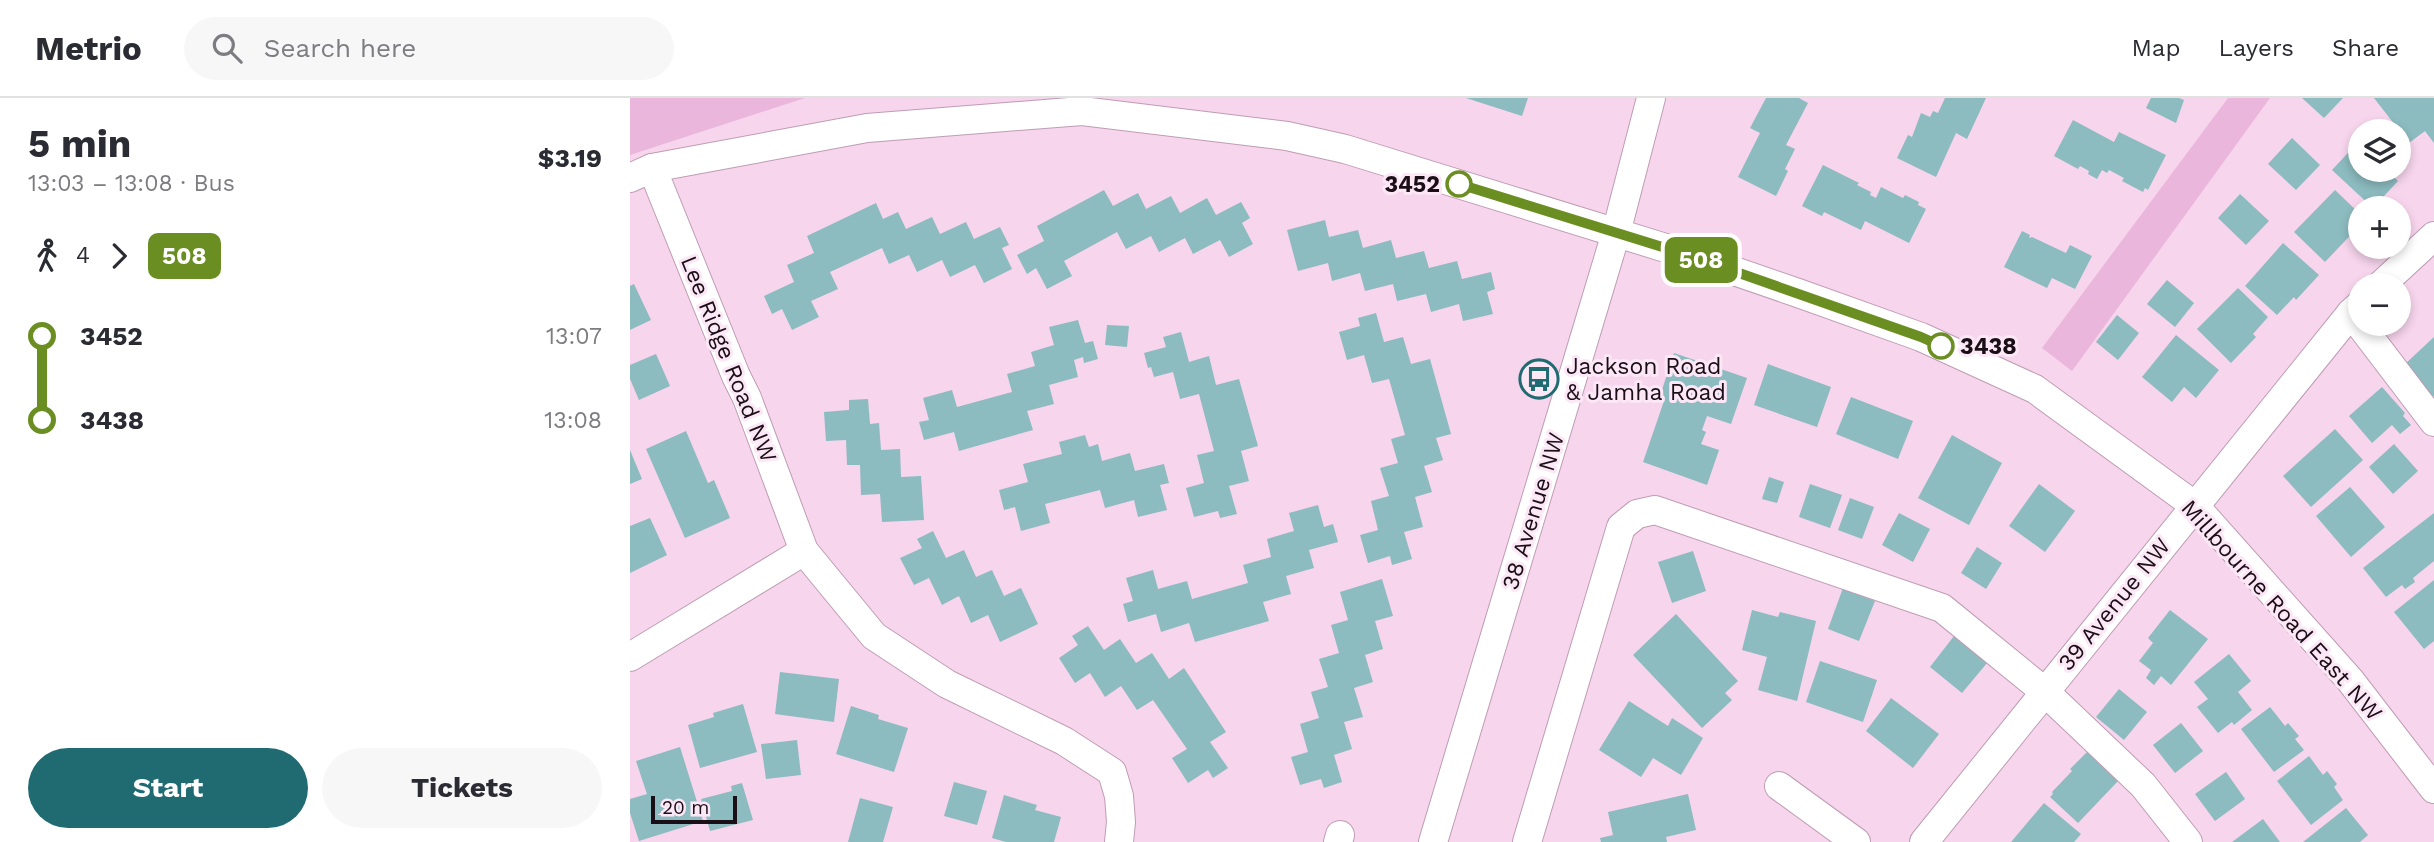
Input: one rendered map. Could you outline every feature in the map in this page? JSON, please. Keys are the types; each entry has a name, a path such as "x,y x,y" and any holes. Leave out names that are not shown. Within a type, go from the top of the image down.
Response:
{"street":[{"name":"38 Avenue NW","path":"1433,842 1616,233 1651,98"},
{"name":"Millbourne Road East NW","path":"641,173 867,128 1082,111 1287,136 1345,149 1685,254 1921,337 2035,389 2194,505 2350,680 2434,789"},
{"name":"Lee Ridge Road NW","path":"641,173 747,398 804,551 874,636 947,684 1064,741 1112,772 1119,796 1119,842"},
{"path":"2394,273 2434,236"},
{"name":"39 Avenue NW","path":"1924,842 2348,318"},
{"path":"2375,336 2434,422"},
{"path":"1527,842 1621,527 1637,514 1655,510 1942,608 2044,691 2143,785 2188,842"},
{"path":"630,657 804,551"},
{"path":"1779,786 1856,842"}],"shaded area":[{"path":"630,98 805,98 630,155"},
{"path":"2228,98 2270,98 2072,371 2042,348"}],"building":[{"path":"1466,98 1528,98 1522,116"},
{"path":"1766,98 1799,98 1808,103 1786,145 1795,149 1776,196 1738,177 1760,133 1750,128"},
{"path":"1945,98 1986,98 1967,139 1956,133 1936,177 1897,158 1908,135 1912,137 1921,113 1930,117 1933,111 1938,113"},
{"path":"2151,98 2184,100 2176,123 2146,108"},
{"path":"2302,98 2343,98 2324,118"},
{"path":"2374,98 2434,98 2434,143 2425,131 2411,142 2411,119 2390,119"},
{"path":"2073,120 2114,142 2119,132 2166,155 2148,190 2145,188 2143,192 2122,181 2124,178 2109,170 2107,173 2102,170 2097,179 2080,166 2078,169 2054,156"},
{"path":"2292,138 2320,165 2296,190 2268,164"},
{"path":"2348,153 2348,182 2397,182 2384,196 2360,196 2332,170"},
{"path":"1823,165 1859,183 1857,185 1871,192 1870,195 1876,198 1881,187 1903,198 1905,195 1919,202 1918,205 1926,209 1909,243 1865,221 1861,230 1824,212 1822,216 1802,206"},
{"path":"1104,190 1113,206 1138,193 1146,209 1171,196 1180,213 1207,198 1216,215 1241,202 1250,218 1242,223 1253,244 1229,257 1220,240 1193,254 1185,238 1159,252 1151,236 1126,249 1117,232 1064,261 1072,276 1047,289 1036,268 1027,274 1017,255 1044,241 1037,226"},
{"path":"2335,190 2348,202 2348,238 2325,262 2294,232"},
{"path":"2240,194 2269,221 2246,245 2218,218"},
{"path":"876,203 883,219 898,212 906,229 932,217 940,234 966,222 974,239 1000,227 1009,245 1002,248 1012,269 984,283 975,265 950,277 942,260 917,272 909,255 889,264 882,248 830,272 838,289 811,301 819,317 792,330 782,309 772,314 764,296 794,282 787,265 814,253 807,236"},
{"path":"1325,220 1329,237 1358,230 1363,248 1391,240 1396,258 1424,251 1429,268 1457,261 1462,279 1491,272 1495,289 1487,292 1493,314 1463,321 1459,304 1431,312 1426,294 1397,301 1393,284 1365,291 1360,273 1332,281 1328,263 1298,271 1287,230"},
{"path":"2022,231 2030,235 2029,238 2066,253 2070,245 2092,256 2075,289 2052,278 2047,288 2004,267"},
{"path":"2283,243 2319,275 2296,300 2294,297 2277,315 2245,286"},
{"path":"2167,280 2194,303 2175,327 2147,304"},
{"path":"634,284 651,320 630,330 630,286"},
{"path":"2238,288 2268,317 2253,334 2256,337 2231,363 2197,329"},
{"path":"1376,313 1384,342 1403,337 1411,364 1430,359 1451,434 1436,438 1443,460 1424,466 1432,492 1415,497 1423,527 1404,532 1412,559 1392,565 1390,556 1368,563 1360,535 1378,530 1371,501 1389,496 1380,468 1398,463 1391,439 1405,435 1389,379 1372,383 1364,355 1347,360 1339,332 1360,326 1358,318"},
{"path":"2117,315 2139,333 2118,360 2096,342"},
{"path":"1078,320 1085,343 1093,341 1098,359 1084,363 1083,357 1074,360 1078,377 1049,385 1054,404 1027,411 1033,430 959,451 954,432 924,440 919,422 929,420 923,398 952,390 957,407 1012,392 1007,374 1035,366 1031,352 1054,345 1049,327"},
{"path":"1107,325 1129,326 1127,347 1105,345"},
{"path":"1181,332 1189,362 1209,356 1216,385 1239,379 1258,446 1241,451 1249,481 1229,486 1237,514 1220,518 1218,511 1194,517 1186,488 1204,483 1197,455 1214,451 1199,394 1180,399 1173,372 1154,377 1151,367 1148,368 1144,353 1166,347 1163,337"},
{"path":"2176,335 2219,370 2196,398 2184,387 2172,402 2142,377"},
{"path":"2434,337 2434,397 2404,365"},
{"path":"1674,353 1747,378 1731,424 1707,416 1702,430 1706,432 1701,444 1719,450 1707,485 1643,462 1664,401 1659,399"},
{"path":"656,354 670,386 639,400 630,379 630,365"},
{"path":"1768,364 1831,387 1817,427 1754,405"},
{"path":"2382,387 2405,413 2403,416 2411,425 2400,434 2392,425 2372,443 2349,416"},
{"path":"1851,397 1913,421 1898,459 1836,434"},
{"path":"868,399 870,424 879,423 881,450 900,449 901,477 921,476 924,520 882,522 880,494 861,495 860,465 847,465 846,440 826,441 824,412 849,410 849,400"},
{"path":"2335,429 2363,460 2311,507 2283,476"},
{"path":"686,431 708,483 714,480 730,518 685,538 646,449"},
{"path":"1085,435 1089,447 1098,444 1102,461 1130,453 1135,471 1164,464 1169,483 1160,485 1167,510 1138,517 1134,500 1105,508 1100,490 1045,504 1050,523 1021,531 1015,507 1004,510 999,490 1028,482 1023,464 1062,454 1059,442"},
{"path":"1952,435 2002,463 1969,525 1918,498"},
{"path":"2394,444 2418,471 2393,494 2369,467"},
{"path":"630,450 642,479 630,484"},
{"path":"1769,477 1784,482 1777,503 1762,499"},
{"path":"1810,484 1842,495 1830,528 1799,517"},
{"path":"2039,484 2075,511 2045,552 2009,526"},
{"path":"2350,487 2385,527 2351,557 2316,516"},
{"path":"1850,498 1874,507 1862,539 1838,530"},
{"path":"1318,505 1324,527 1333,524 1338,542 1309,550 1314,568 1286,576 1291,594 1263,602 1269,621 1195,642 1189,623 1161,632 1156,614 1128,622 1123,604 1133,601 1126,578 1153,570 1158,589 1187,581 1192,599 1248,583 1243,565 1271,557 1267,539 1294,531 1289,513"},
{"path":"1899,513 1930,529 1913,562 1882,545"},
{"path":"2434,513 2434,561 2413,578 2415,582 2405,589 2402,585 2386,597 2363,568"},
{"path":"650,518 667,555 630,573 630,526"},
{"path":"933,531 946,558 964,550 976,577 992,570 1004,596 1021,588 1038,624 1000,642 988,615 971,623 959,596 942,605 929,578 914,585 900,558 922,548 917,539"},
{"path":"1977,547 2002,563 1986,589 1961,573"},
{"path":"1693,551 1706,591 1672,603 1658,562"},
{"path":"1382,579 1393,616 1375,621 1383,649 1365,655 1373,682 1354,688 1363,717 1344,722 1352,749 1334,755 1342,782 1324,788 1321,779 1300,785 1291,757 1308,752 1300,724 1319,718 1311,692 1328,687 1319,659 1339,653 1331,625 1348,620 1340,592"},
{"path":"2434,580 2434,641 2424,649 2394,612"},
{"path":"1843,588 1875,601 1859,641 1828,629"},
{"path":"1752,610 1778,617 1780,612 1816,621 1797,701 1758,690 1767,657 1742,650"},
{"path":"2170,610 2208,639 2171,685 2161,676 2154,685 2146,678 2151,670 2139,661 2153,643 2148,638"},
{"path":"1676,614 1738,681 1725,693 1732,700 1702,728 1633,655"},
{"path":"1088,626 1104,650 1120,639 1136,663 1152,653 1169,679 1184,668 1226,732 1210,742 1228,768 1213,778 1208,770 1188,783 1172,758 1187,749 1153,700 1137,710 1121,686 1105,697 1090,673 1075,683 1059,658 1078,645 1072,636"},
{"path":"1954,636 1987,663 1962,693 1930,667"},
{"path":"2229,654 2251,681 2238,692 2252,710 2234,725 2232,722 2218,733 2197,707 2208,699 2194,682"},
{"path":"1820,661 1877,680 1863,722 1806,702"},
{"path":"780,672 839,679 834,722 775,714"},
{"path":"2119,689 2147,712 2124,740 2096,717"},
{"path":"1891,698 1939,734 1913,768 1866,731"},
{"path":"1629,701 1668,726 1672,718 1703,738 1681,775 1653,758 1641,777 1599,750"},
{"path":"743,704 757,752 700,768 688,725 714,717 713,713"},
{"path":"851,706 879,715 878,719 908,728 894,772 836,754"},
{"path":"2270,707 2285,726 2288,723 2299,736 2295,739 2304,750 2274,772 2241,729"},
{"path":"2181,723 2203,751 2175,773 2153,745"},
{"path":"797,740 801,775 766,779 761,744"},
{"path":"680,747 703,821 639,841 630,813 630,799 647,794 636,761"},
{"path":"2090,749 2120,779 2078,823 2050,797 2072,771 2070,769"},
{"path":"2309,756 2323,775 2327,771 2337,784 2334,787 2343,800 2311,825 2277,781"},
{"path":"2226,772 2245,799 2215,821 2195,794"},
{"path":"954,782 987,791 977,825 944,816"},
{"path":"742,783 753,820 710,831 701,799 732,791 731,786"},
{"path":"1688,794 1696,830 1666,837 1667,842 1601,842 1600,838 1613,835 1608,812"},
{"path":"1004,795 1037,805 1035,810 1061,817 1054,842 1006,842 992,838"},
{"path":"860,798 893,807 883,842 848,842"},
{"path":"2044,803 2081,834 2074,842 2011,842"},
{"path":"2346,808 2368,835 2360,842 2303,842"},
{"path":"2263,819 2280,842 2232,842"}],"bus line":[{"name":"508","path":"1459,184 1685,254 1941,346"}],"place":[{"name":"3452","path":"1459,184"},
{"name":"3438","path":"1941,346"},
{"name":"Jackson Road & Jamha Road","path":"1539,379"}]}
